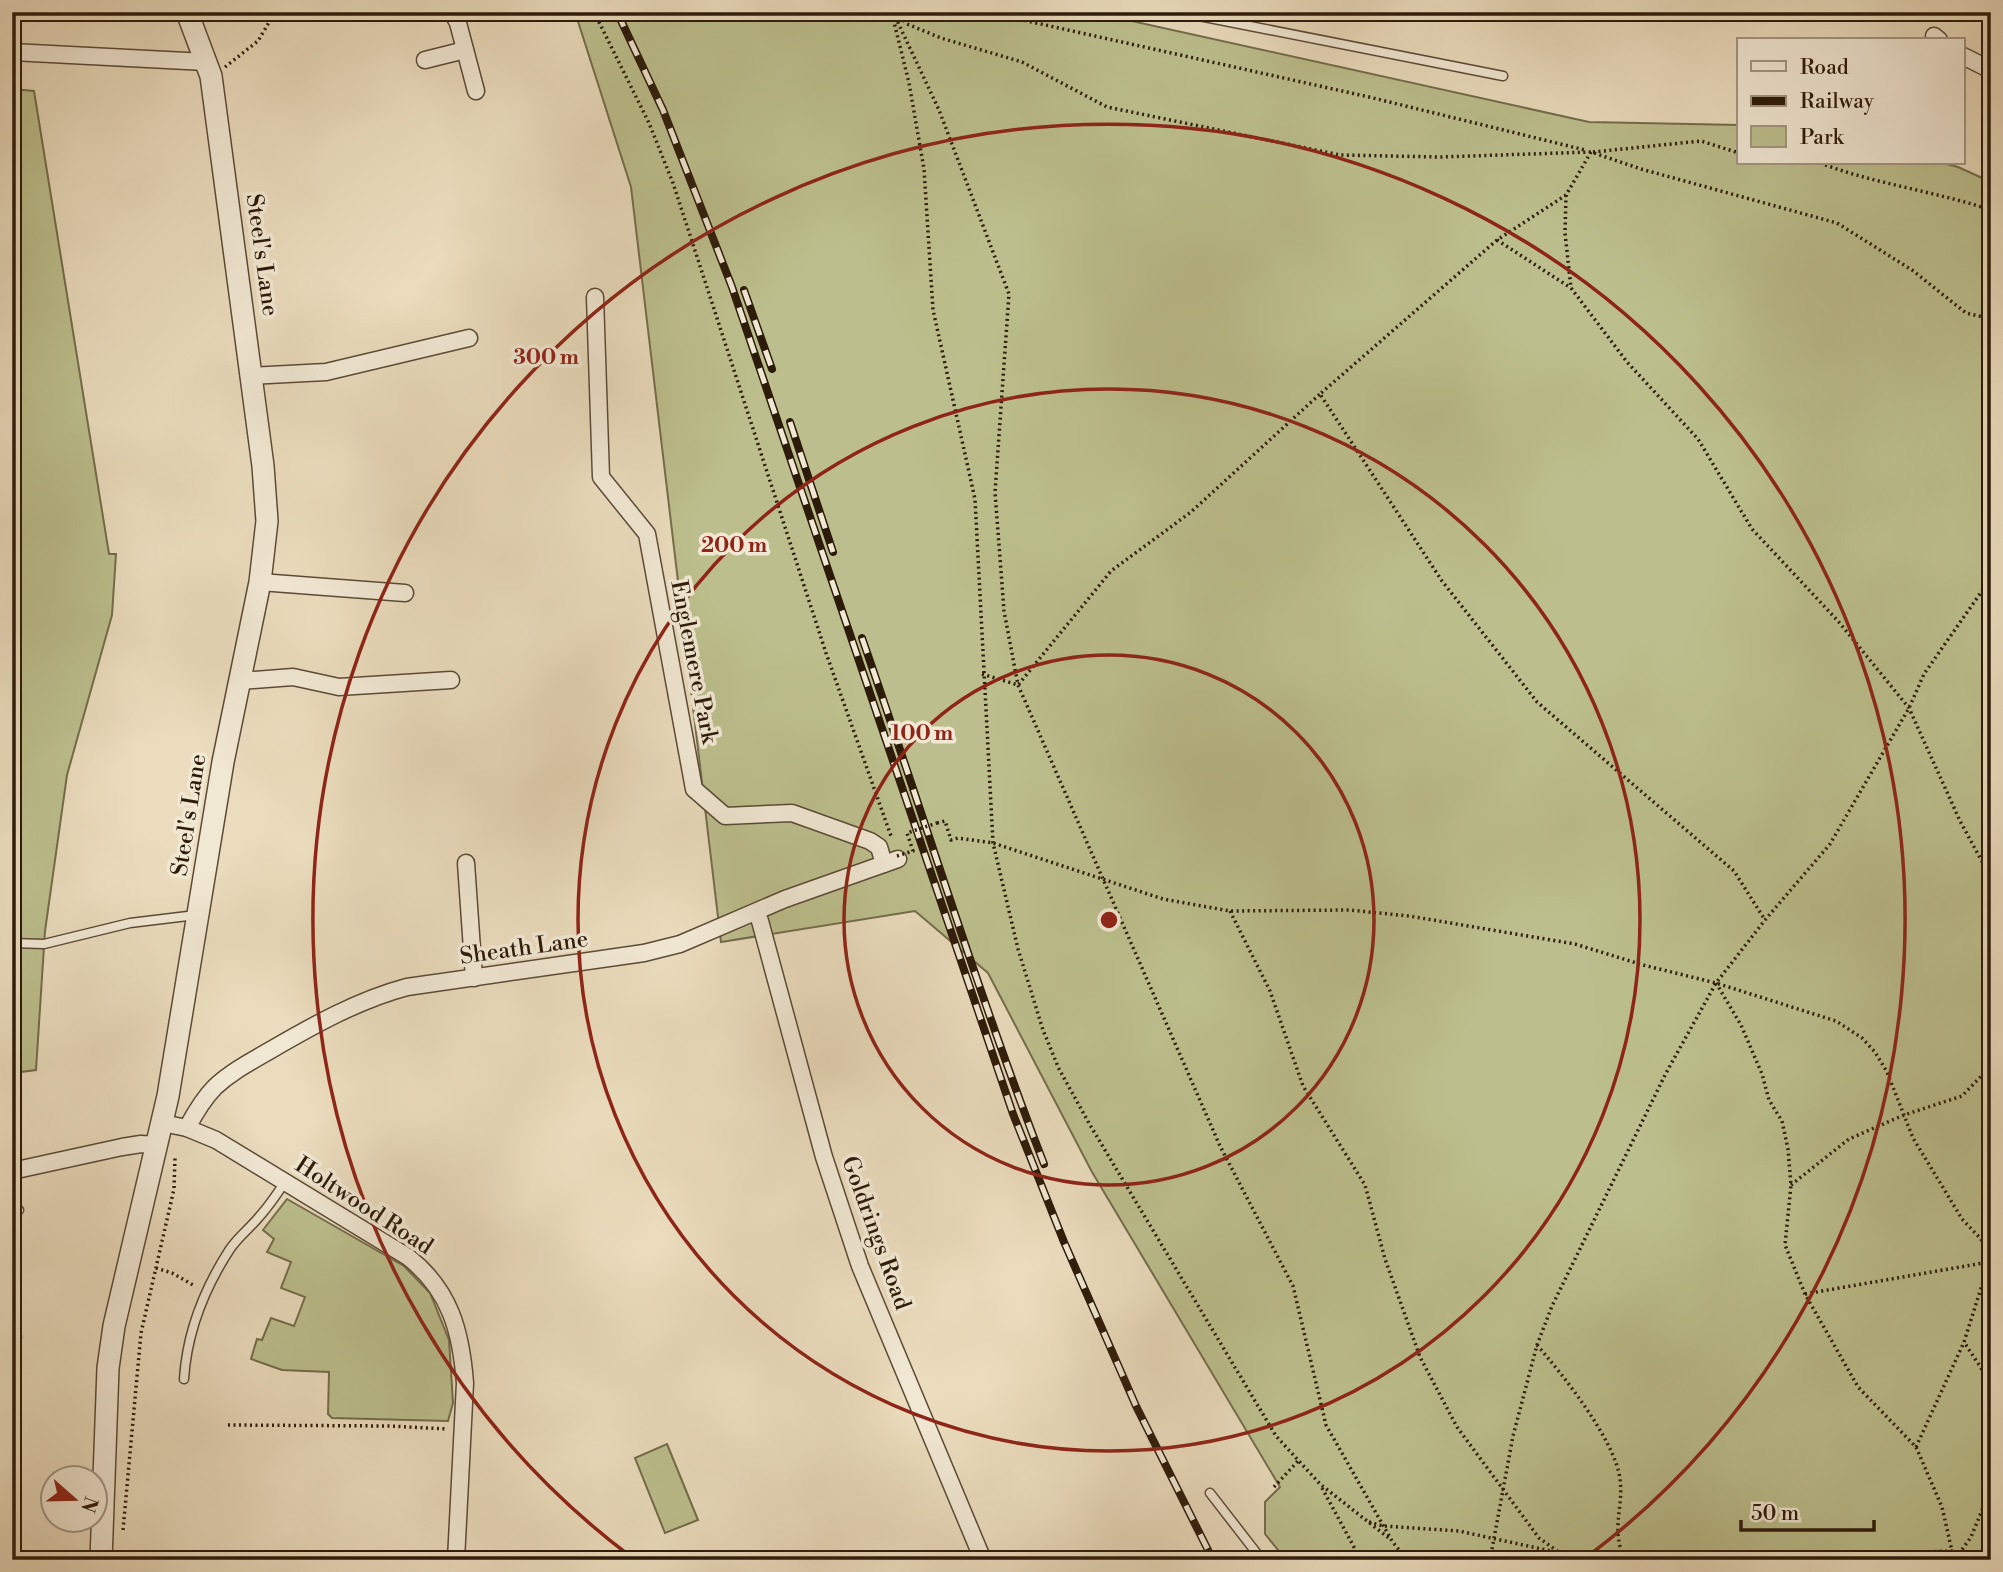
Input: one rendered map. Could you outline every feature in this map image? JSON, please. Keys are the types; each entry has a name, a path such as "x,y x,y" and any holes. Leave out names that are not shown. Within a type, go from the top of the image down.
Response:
{"street":[{"name":"Steel's Lane","path":"101,1560 108,1368 114,1326 158,1145 175,1126 200,915 223,762 241,681 265,544 267,501 209,69 187,12"},
{"path":"452,12 458,23 476,91"},
{"path":"425,60 465,50"},
{"path":"12,52 209,69"},
{"path":"1965,57 1991,70"},
{"name":"Englemere Park","path":"595,297 601,477 647,534 694,789 725,816 792,813 870,841 894,857"},
{"path":"251,376 326,372 468,338"},
{"path":"260,582 405,593"},
{"path":"241,681 293,677 339,687 452,680"},
{"name":"Sheath Lane","path":"175,1126 238,1069 292,1037 384,993 407,987 644,953 680,944 785,899 894,857"},
{"path":"466,863 474,978"},
{"name":"Goldrings Road","path":"756,912 824,1157 860,1266 983,1560"},
{"name":"Holtwood Road","path":"175,1126 216,1140 408,1257 427,1272 444,1296 455,1322 463,1355 465,1383 456,1560"},
{"path":"12,1171 122,1147 158,1145"}],"lane":[{"path":"1179,12 1503,76"},
{"path":"12,943 44,944 130,923 200,915"},
{"path":"184,1379 186,1350 192,1326 211,1283 231,1247 260,1216 285,1182"},
{"path":"1210,1493 1262,1560"}],"path":[{"path":"209,69 258,41 275,12"},
{"path":"594,12 649,123 673,183 822,641 891,838"},
{"path":"893,12 907,24 1022,62 1107,107 1340,155 1440,157 1591,152 1702,141 1737,152"},
{"path":"893,12 924,170 933,310 975,499 982,674 993,843 1018,949 1043,1030 1059,1069 1276,1436 1320,1484 1392,1541"},
{"path":"893,12 939,110 1009,294 995,492 1004,611 1018,684 1220,1146 1293,1286 1326,1425 1383,1526 1407,1560"},
{"path":"987,12 1369,97 1591,152 1641,169 1837,223 1912,270 1966,313 1991,319"},
{"path":"1018,684 1111,571 1191,512 1497,240 1566,195 1591,152"},
{"path":"1823,164 1872,180 1952,197 1991,210"},
{"path":"1566,195 1565,233 1571,288"},
{"path":"1497,240 1571,288 1627,362 1698,439 1752,529 1838,621 1909,708 1960,821 1991,878"},
{"path":"1321,394 1442,581 1537,702 1734,872 1765,920"},
{"path":"1490,1560 1513,1436 1537,1345 1552,1306 1666,1073 1716,983 1830,844 1909,708 1924,674 1991,578"},
{"path":"982,674 1018,684"},
{"path":"894,857 913,851 907,833 945,821 951,840 958,838 993,843 1163,900 1230,911 1349,911 1409,916 1575,944 1643,965 1716,983 1836,1021 1862,1038 1875,1052 1887,1072 1913,1138 1962,1219 1981,1239 1991,1262 1964,1342 1916,1447"},
{"path":"1230,911 1270,990 1303,1086 1365,1185 1385,1259 1420,1357 1457,1427 1539,1538 1568,1560"},
{"path":"1716,983 1741,1025 1762,1074 1769,1100 1782,1121 1791,1185 1785,1245 1805,1294 1858,1387 1916,1447 1942,1507 1954,1560"},
{"path":"1791,1185 1849,1139 1904,1115 1962,1096 1991,1066"},
{"path":"123,1531 141,1332 174,1189 175,1126"},
{"path":"1805,1294 1991,1262"},
{"path":"156,1268 172,1273 199,1288 211,1283"},
{"path":"12,1335 23,1337"},
{"path":"1959,1554 1971,1537 1985,1503 1990,1461 1985,1374 1964,1342"},
{"path":"1537,1345 1589,1412 1614,1459 1620,1480 1617,1531 1624,1558"},
{"path":"228,1425 389,1426 463,1430"},
{"path":"1274,1487 1298,1461"},
{"path":"1320,1484 1361,1560"},
{"path":"1367,1521 1383,1526 1459,1531 1596,1559 1953,1551 1972,1560"}],"green space":[{"path":"575,12 1091,12 1589,122 1737,125 1737,164 1947,164 1991,182 1991,1560 1286,1560 1265,1534 1265,1502 1280,1487 1092,1172 988,973 915,911 721,942 631,187"},
{"path":"12,89 34,91 109,554 116,554 112,615 67,775 45,931 36,1070 12,1073"},
{"path":"287,1199 404,1266 430,1293 449,1340 453,1403 448,1421 332,1418 328,1414 329,1372 282,1370 251,1359 257,1339 262,1340 271,1318 294,1326 305,1297 281,1288 291,1262 267,1252 274,1239 263,1230"},
{"path":"667,1444 698,1520 665,1533 635,1458"}],"railway":[{"path":"617,12 663,110 732,287 1013,1114 1064,1242 1136,1406 1213,1560"},
{"path":"744,290 772,369"},
{"path":"790,422 833,552"},
{"path":"862,638 973,968 1044,1164"}]}
